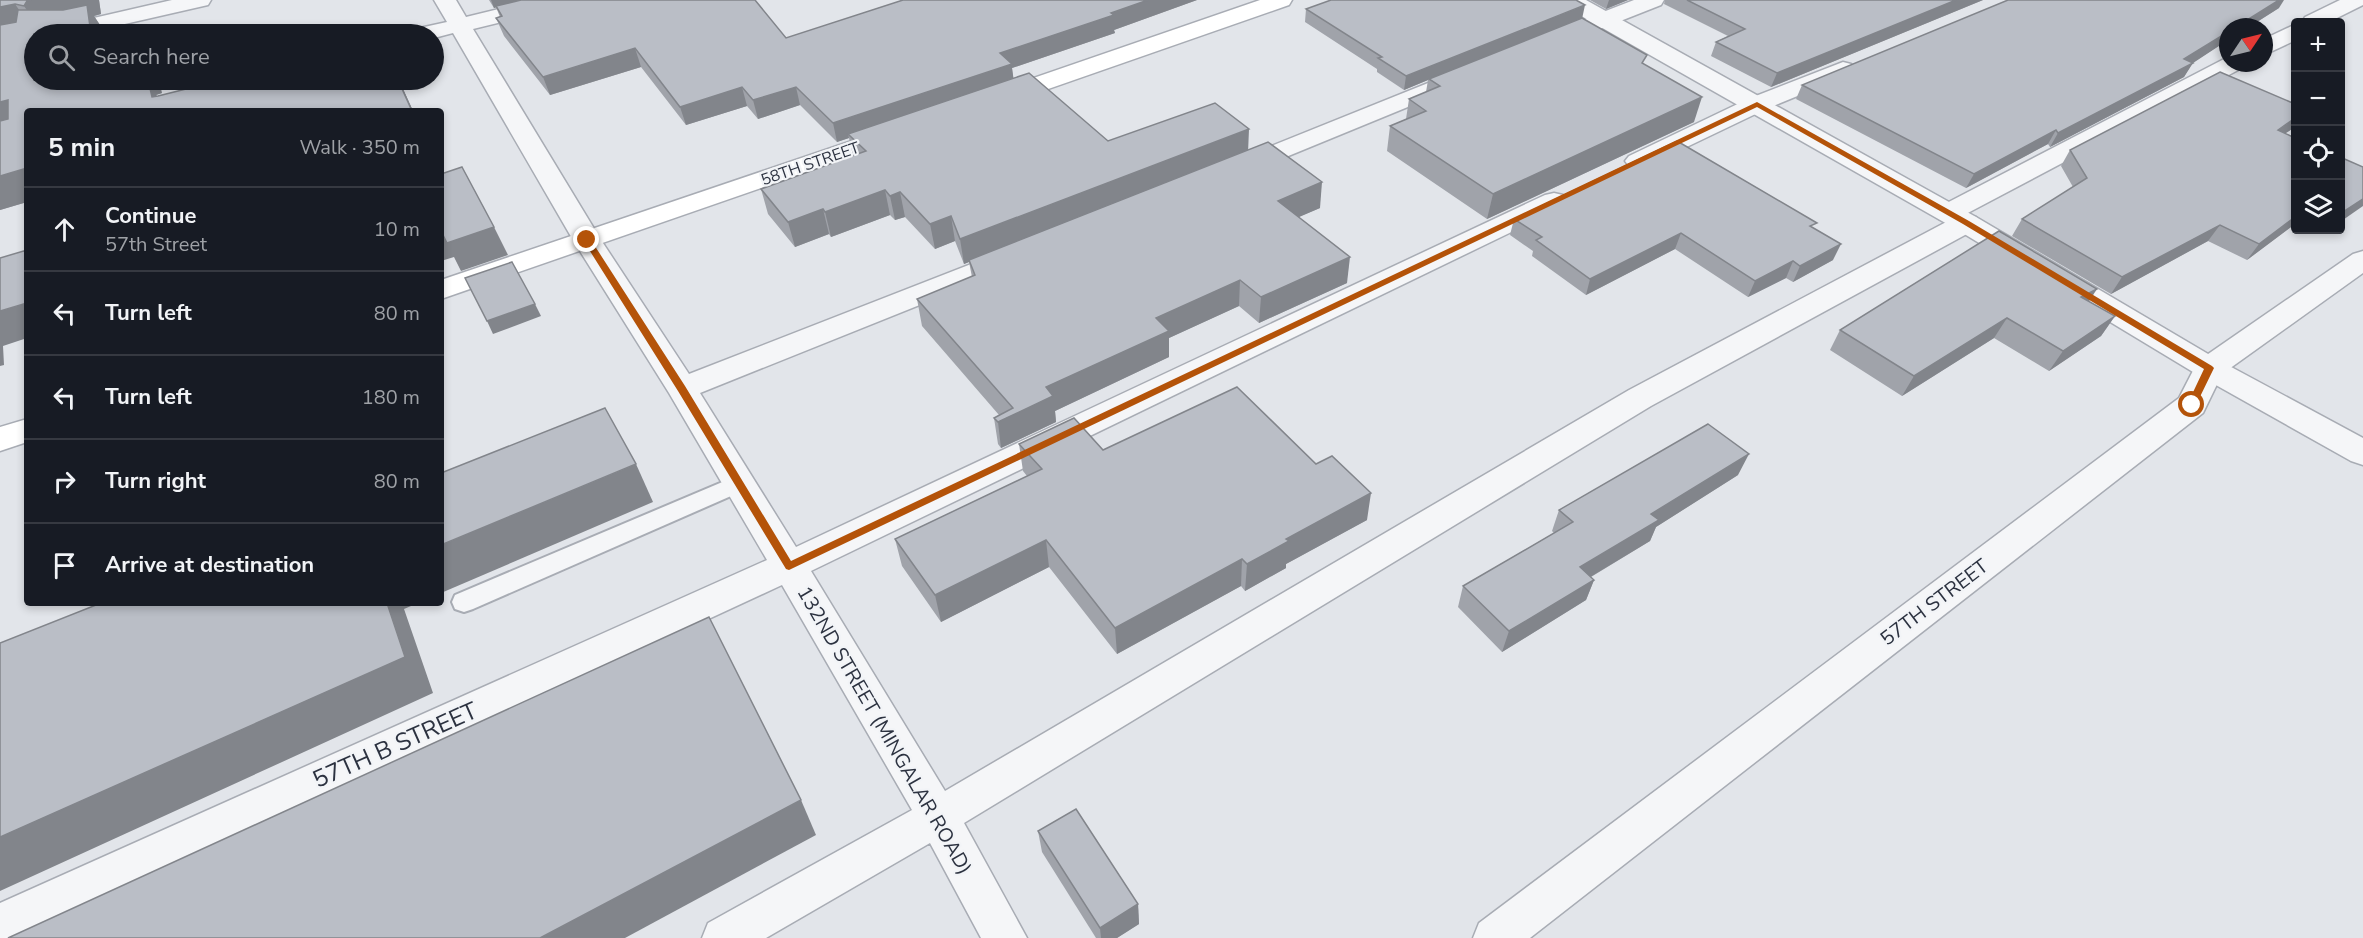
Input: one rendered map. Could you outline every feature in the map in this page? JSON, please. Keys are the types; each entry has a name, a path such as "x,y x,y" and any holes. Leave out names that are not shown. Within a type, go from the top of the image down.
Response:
{"main road":[{"path":"979,105 1281,0"},
{"name":"58TH STREET","path":"444,289 911,128"},
{"path":"0,439 24,431"}],"street":[{"path":"97,24 200,0"},
{"name":"132ND STREET (MINGALAR ROAD)","path":"445,0 587,240 681,388 789,566 938,817 1005,938"},
{"path":"444,29 562,0"},
{"path":"1570,0 1957,218 2209,368 2363,453"},
{"path":"1529,49 1653,0"},
{"path":"2321,18 2357,0"},
{"path":"2273,43 2291,34"},
{"path":"1617,171 1757,104 1866,59"},
{"path":"1215,177 1486,67"},
{"path":"724,938 938,817 1640,398 2219,71"},
{"name":"57TH B STREET","path":"0,925 789,566 1574,191"},
{"path":"681,388 1037,248"},
{"path":"2209,368 2363,260"},
{"name":"57TH STREET","path":"1495,938 2192,405 2209,368"}],"lane":[{"path":"464,602 739,483"}],"building":[{"path":"0,0 31,0 27,1 24,6 15,4 0,7"},
{"path":"521,0 755,0 786,38 903,0 1148,0 1111,13 1114,15 1000,53 1012,64 833,123 796,87 753,100 742,87 680,107 635,48 543,77 496,18 502,16 496,6"},
{"path":"1331,0 1576,0 1585,5 1406,76 1378,58 1382,57 1306,9"},
{"path":"1687,0 1956,0 1777,73 1716,42 1745,29"},
{"path":"2008,0 2279,0 2250,18 2219,18 2219,38 2184,59 2193,63 2058,133 2056,130 1974,174 1802,85"},
{"path":"87,5 90,24 24,24 24,90 150,90 152,97 181,90 403,90 411,108 24,108 24,169 0,176 0,121 8,119 8,100 0,102 0,25 16,22 18,10 63,10"},
{"path":"1582,18 1647,55 1642,63 1702,97 1493,194 1390,126 1426,111 1409,99 1440,86 1429,79"},
{"path":"2220,72 2291,102 2291,121 2278,130 2291,136 2291,220 2259,244 2220,225 2122,277 2022,219 2087,178 2070,150"},
{"path":"1029,73 1108,141 1215,103 1249,129 960,239 951,216 930,224 900,192 890,196 885,190 825,212 823,209 788,222 761,189 866,151 848,134"},
{"path":"1677,141 1817,223 1810,226 1841,244 1800,266 1793,261 1755,281 1681,233 1590,279 1536,240 1542,237 1514,219"},
{"path":"1268,142 1322,182 1278,201 1350,257 1261,297 1240,280 1156,318 1169,331 1046,387 1053,396 998,422 994,418 1013,408 917,299 975,275 969,260"},
{"path":"2345,159 2363,167 2363,199 2345,211"},
{"path":"462,167 494,227 447,243 444,237 444,173"},
{"path":"1999,231 2097,289 2081,297 2115,316 2063,351 2007,318 1914,376 1840,330"},
{"path":"24,251 24,304 0,311 0,258"},
{"path":"512,262 535,304 487,321 465,278"},
{"path":"1237,387 1316,464 1332,456 1371,493 1286,539 1289,541 1247,564 1242,559 1115,628 1046,540 935,595 895,539 1042,469 1019,444 1074,418 1103,450"},
{"path":"605,408 636,464 444,544 444,472"},
{"path":"1708,424 1749,454 1651,514 1659,520 1580,567 1594,580 1509,631 1463,586 1573,522 1559,510"},
{"path":"93,606 388,606 405,657 0,837 0,643"},
{"path":"709,617 801,800 540,938 8,938"},
{"path":"1076,809 1138,904 1100,928 1038,831"}],"route":[{"path":"587,240 681,388 789,566 1757,104 1966,222 2209,368 2192,405"}]}
